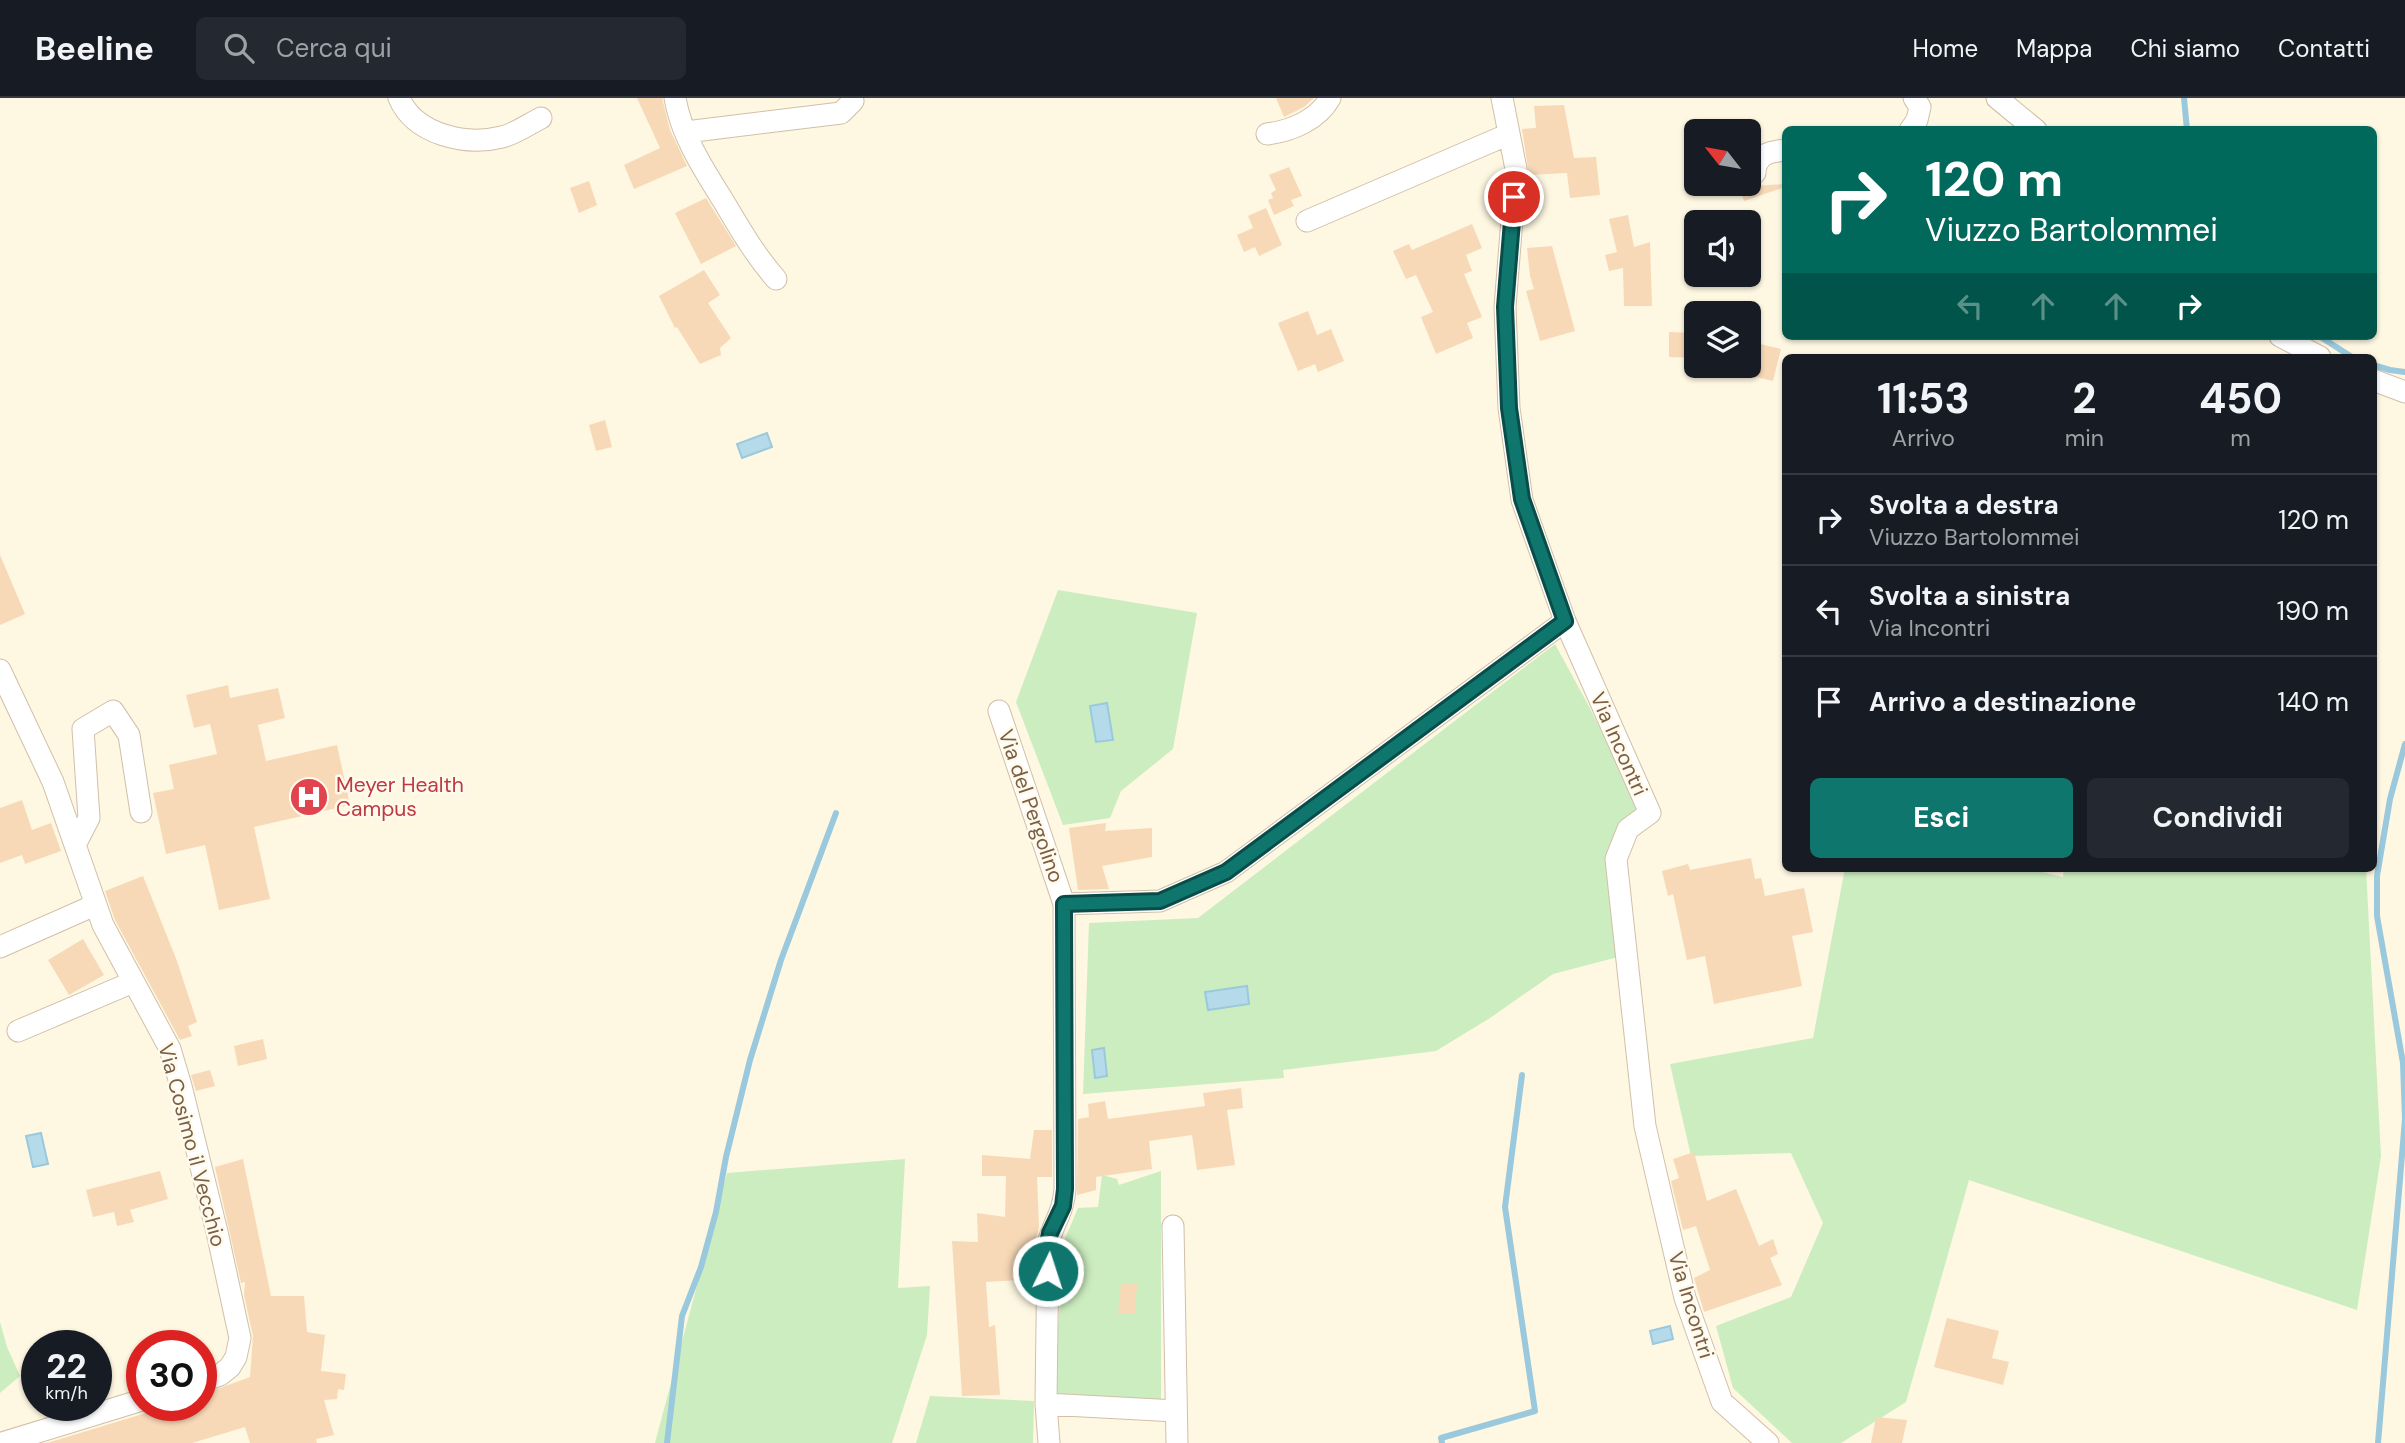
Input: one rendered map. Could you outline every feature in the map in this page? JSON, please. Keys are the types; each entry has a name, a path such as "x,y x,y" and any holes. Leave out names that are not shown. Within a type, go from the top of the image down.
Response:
{"street":[{"path":"399,98 403,108 423,126 474,142 505,137 541,118"},
{"path":"674,98 699,161 758,259 776,279"},
{"path":"686,132 841,113 853,101 852,98"},
{"path":"1267,134 1286,132 1323,111 1330,98"},
{"name":"Via Incontri","path":"1502,98 1516,169 1505,307 1509,408 1522,499 1565,621 1650,813 1628,829 1616,859 1645,1126 1685,1298 1722,1402 1768,1443"},
{"path":"1913,126 1920,107 1914,98"},
{"path":"1997,98 2031,126"},
{"path":"1307,221 1509,134"},
{"path":"1761,156 1782,150"},
{"path":"2288,340 2314,354"},
{"path":"2377,382 2405,392"},
{"path":"1064,904 1160,901 1226,872 1565,621"},
{"name":"Via Cosimo il Vecchio","path":"0,670 53,782 95,905 109,937 170,1049 240,1333 236,1357 229,1367 217,1376"},
{"path":"75,845 89,818 82,729 113,711 129,735 141,812"},
{"name":"Via del Pergolino","path":"999,711 1064,904 1065,1189 1063,1206 1050,1233 1048,1244 1046,1404 1049,1443"},
{"path":"0,947 95,905"},
{"path":"18,1031 133,982"},
{"path":"1173,1226 1177,1443"},
{"path":"1046,1404 1176,1411"},
{"path":"2,1443 126,1405"}],"green space":[{"path":"1058,590 1197,613 1173,749 1121,791 1110,818 1063,825 1016,702"},
{"path":"1555,644 1592,712 1639,810 1619,830 1618,957 1553,974 1490,1018 1436,1051 1283,1070 1284,1078 1083,1094 1089,923 1198,918"},
{"path":"1844,872 2042,872 2063,877 2064,872 2366,872 2381,1156 2357,1310 1969,1180 1906,1402 1841,1443 1792,1443 1733,1388 1716,1326 1791,1297 1823,1223 1791,1153 1691,1156 1670,1064 1813,1038"},
{"path":"905,1159 898,1288 930,1286 927,1335 892,1443 655,1443 727,1173"},
{"path":"1161,1171 1161,1403 1053,1398 1064,1241 1078,1208 1098,1207 1102,1175 1117,1179 1119,1185"},
{"path":"0,1322 7,1347 20,1376 0,1393"},
{"path":"930,1396 1034,1401 1033,1443 916,1443"}],"water":[{"path":"767,433 772,447 742,458 737,444"},
{"path":"1107,703 1113,740 1096,742 1090,706"},
{"path":"1247,986 1249,1004 1208,1010 1205,992"},
{"path":"1104,1048 1107,1076 1095,1078 1092,1050"},
{"path":"41,1133 48,1164 33,1167 26,1136"},
{"path":"1670,1326 1673,1339 1653,1344 1650,1331"}],"building":[{"path":"637,98 662,98 670,130 687,166 634,189 624,165 660,148"},
{"path":"1276,98 1314,98 1304,107 1284,117"},
{"path":"1564,105 1574,158 1596,157 1600,195 1570,198 1567,173 1529,175 1522,129 1536,128 1534,106"},
{"path":"1289,167 1302,196 1291,200 1294,206 1274,215 1268,200 1273,198 1271,193 1276,190 1269,175"},
{"path":"589,181 597,205 579,213 570,188"},
{"path":"1782,184 1782,188 1761,195 1761,186"},
{"path":"1742,196 1759,196 1744,201"},
{"path":"706,198 736,246 701,264 675,213"},
{"path":"1266,208 1282,245 1259,256 1255,247 1244,252 1237,235 1253,228 1248,216"},
{"path":"1628,215 1634,247 1650,242 1652,306 1624,306 1623,268 1609,271 1605,255 1617,252 1609,219"},
{"path":"1472,224 1482,248 1466,255 1472,271 1464,274 1482,317 1467,323 1473,338 1436,354 1421,317 1433,312 1416,275 1406,279 1393,251 1409,244 1412,250"},
{"path":"1552,246 1575,331 1540,341 1526,291 1534,289 1527,248"},
{"path":"704,270 720,295 708,303 731,338 720,348 721,355 700,364 677,327 675,328 659,296"},
{"path":"1308,311 1317,335 1331,329 1344,361 1318,372 1315,364 1298,371 1278,323"},
{"path":"1669,332 1684,333 1684,358 1669,357"},
{"path":"1761,344 1781,349 1773,381 1760,378"},
{"path":"605,420 612,447 596,451 589,425"},
{"path":"0,555 25,614 0,625"},
{"path":"228,685 230,698 278,688 285,718 258,725 266,761 337,745 350,805 254,827 270,899 219,910 205,845 166,854 153,793 174,789 169,765 217,754 210,724 194,728 186,695"},
{"path":"22,800 32,830 51,823 61,851 25,864 22,855 0,863 0,808"},
{"path":"1106,823 1105,831 1152,828 1152,857 1102,866 1109,889 1078,890 1069,828"},
{"path":"1751,858 1755,879 1761,878 1765,896 1804,888 1813,932 1792,936 1802,986 1714,1004 1705,956 1687,960 1673,894 1668,896 1662,871 1688,864 1690,870"},
{"path":"143,876 177,961 197,1022 188,1026 192,1036 180,1040 115,920 105,891"},
{"path":"83,939 104,975 69,995 48,960"},
{"path":"263,1039 267,1059 238,1066 234,1046"},
{"path":"210,1070 215,1086 196,1091 191,1075"},
{"path":"1241,1088 1243,1108 1227,1110 1235,1165 1197,1170 1192,1135 1149,1141 1152,1169 1096,1177 1096,1190 1077,1195 1078,1119 1089,1117 1088,1104 1105,1101 1108,1119 1205,1106 1203,1093"},
{"path":"1034,1130 1052,1130 1052,1177 1037,1177 1039,1227 1035,1243 1034,1279 986,1282 989,1327 995,1325 1000,1395 962,1396 952,1241 978,1242 977,1213 1005,1217 1006,1176 982,1176 982,1155 1030,1159"},
{"path":"1694,1152 1707,1201 1736,1189 1759,1246 1773,1239 1778,1254 1770,1258 1782,1285 1704,1312 1694,1278 1710,1270 1696,1226 1683,1230 1671,1181 1679,1178 1673,1159"},
{"path":"243,1159 271,1296 304,1296 307,1332 325,1335 321,1371 346,1374 344,1390 338,1389 337,1399 324,1400 334,1435 316,1439 317,1443 250,1443 245,1427 192,1443 47,1443 126,1419 217,1421 217,1389 250,1377 253,1336 244,1295 245,1282 241,1283 215,1167"},
{"path":"160,1171 168,1199 130,1210 134,1222 117,1226 114,1212 93,1217 86,1190"},
{"path":"1121,1283 1137,1284 1135,1314 1118,1313"},
{"path":"1947,1318 1999,1331 1992,1358 2009,1362 2003,1385 1934,1367"},
{"path":"1876,1417 1907,1420 1902,1443 1871,1443"}],"waterway":[{"path":"2184,98 2187,126"},
{"path":"2325,340 2347,354"},
{"path":"2377,366 2405,372"},
{"path":"2378,1443 2405,1119 2403,1063 2377,916 2377,876 2390,799 2405,744"},
{"path":"667,1443 682,1316 701,1267 716,1212 726,1157 750,1060 781,960 836,813"},
{"path":"1442,1443 1441,1438 1535,1411 1505,1207 1522,1075"}],"place":[{"name":"Meyer Health Campus","path":"309,797"}],"route":[{"path":"1048,1271 1050,1233 1058,1221 1065,1189 1064,904 1160,901 1226,872 1565,621 1522,499 1509,408 1505,307 1514,197"}]}
